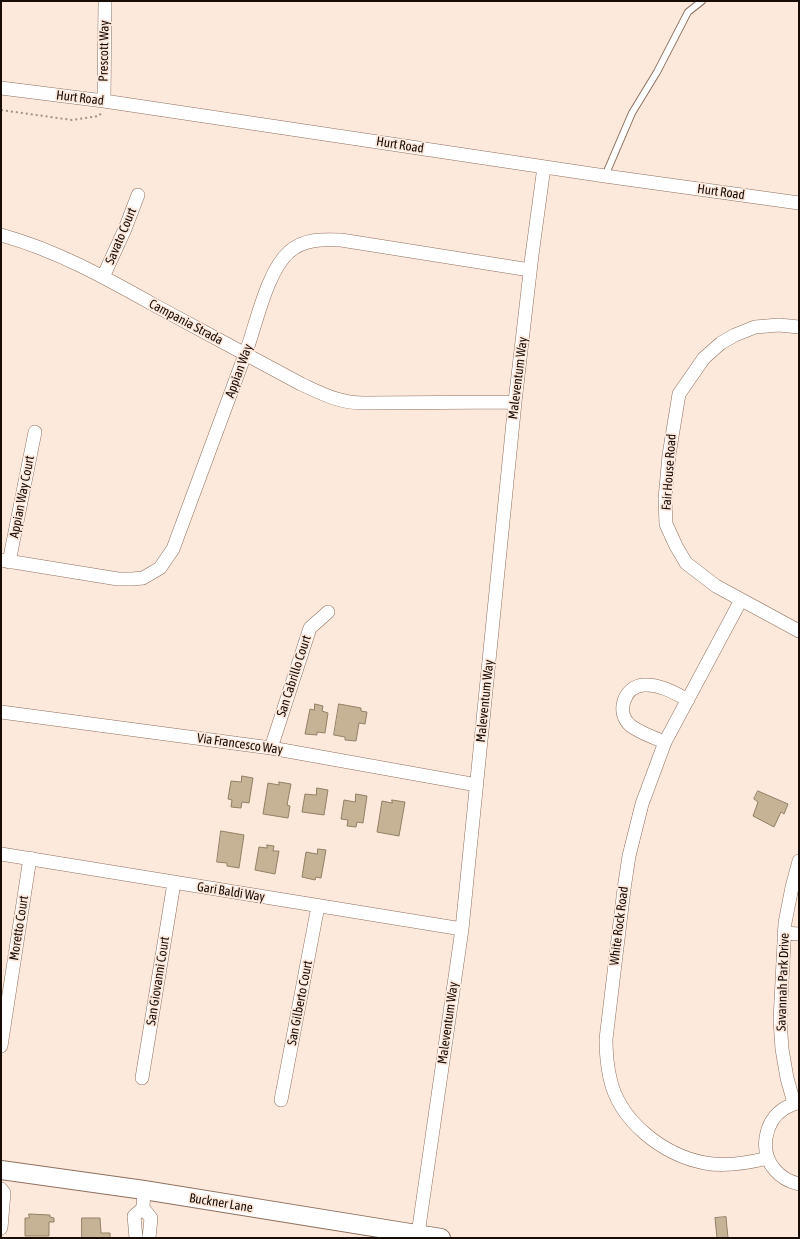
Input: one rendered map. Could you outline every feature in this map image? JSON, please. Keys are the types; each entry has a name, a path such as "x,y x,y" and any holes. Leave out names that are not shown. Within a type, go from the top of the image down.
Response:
{"main road":[{"name":"Buckner Lane","path":"1,1170 144,1190 441,1238"}],"street":[{"name":"Prescott Way","path":"105,1 109,102"},
{"name":"Hurt Road","path":"1,88 109,102 605,176 799,203"},
{"name":"Maleventum Way","path":"418,1234 462,929 515,402 530,270 544,167"},
{"name":"Savato Court","path":"103,277 125,229 138,195"},
{"name":"Campania Strada","path":"1,235 32,245 64,258 103,277 326,396 344,402 515,402"},
{"name":"Appian Way","path":"5,561 118,579 143,578 160,568 173,549 245,354 266,289 275,272 289,252 308,242 327,239 530,270"},
{"name":"Fair House Road","path":"799,328 779,325 756,327 735,335 721,343 704,358 679,394 669,455 665,499 666,524 686,563 716,586 799,631"},
{"name":"Appian Way Court","path":"5,561 35,432"},
{"name":"White Rock Road","path":"741,600 665,742 642,804 629,856 606,1039 610,1079 618,1100 631,1119 658,1143 674,1152 705,1163 728,1164 752,1162 768,1158"},
{"name":"San Cabrillo Court","path":"271,748 310,628 328,612"},
{"path":"665,742 631,726 624,717 622,709 624,700 632,689 644,685 656,686 688,700"},
{"name":"Via Francesco Way","path":"1,712 271,748 477,785"},
{"name":"Gari Baldi Way","path":"1,854 462,929"},
{"name":"Moretto Court","path":"1,1046 30,858"},
{"name":"Savannah Park Drive","path":"795,1103 787,1078 782,1049 780,1020 784,933 792,886 799,861"},
{"name":"San Giovanni Court","path":"142,1078 174,883"},
{"name":"San Gilberto Court","path":"281,1100 318,906"},
{"path":"784,933 799,934"},
{"path":"795,1103 779,1112 772,1120 766,1133 765,1145 768,1158 775,1171 789,1181 799,1184"},
{"path":"1,1190 4,1194 1,1228"},
{"path":"144,1190 143,1208 151,1218 149,1238"},
{"path":"136,1238 134,1216 143,1208"}],"lane":[{"path":"605,176 632,113 658,72 688,12 702,1"}],"path":[{"path":"1,110 72,120 99,116 102,112 113,114 109,102"}],"building":[{"path":"315,704 323,706 322,711 328,713 325,733 317,732 317,735 305,734 310,709 314,710"},
{"path":"339,704 361,708 361,711 367,712 365,724 359,723 356,741 345,740 345,737 334,735"},
{"path":"242,776 253,778 249,803 242,802 241,808 231,807 232,800 228,799 231,781 241,782"},
{"path":"279,782 291,784 287,805 290,806 288,818 263,814 268,783 279,785"},
{"path":"317,788 328,790 324,815 302,812 305,794 316,795"},
{"path":"758,791 788,804 784,814 781,812 774,827 753,816 758,802 754,799"},
{"path":"356,794 367,796 363,823 357,822 356,827 347,826 348,820 341,819 344,800 355,802"},
{"path":"392,800 405,802 399,836 377,832 382,801 392,803"},
{"path":"221,831 244,835 239,868 227,866 227,863 217,862"},
{"path":"267,845 274,846 273,851 279,851 275,874 255,870 259,847 267,848"},
{"path":"318,849 326,850 321,878 316,877 315,880 302,877 306,852 317,854"},
{"path":"29,1214 50,1215 50,1217 54,1218 54,1222 49,1222 49,1236 25,1236 25,1218 29,1218"},
{"path":"726,1217 728,1238 717,1238 715,1218"},
{"path":"82,1218 100,1218 101,1233 110,1233 110,1238 82,1238"}]}
